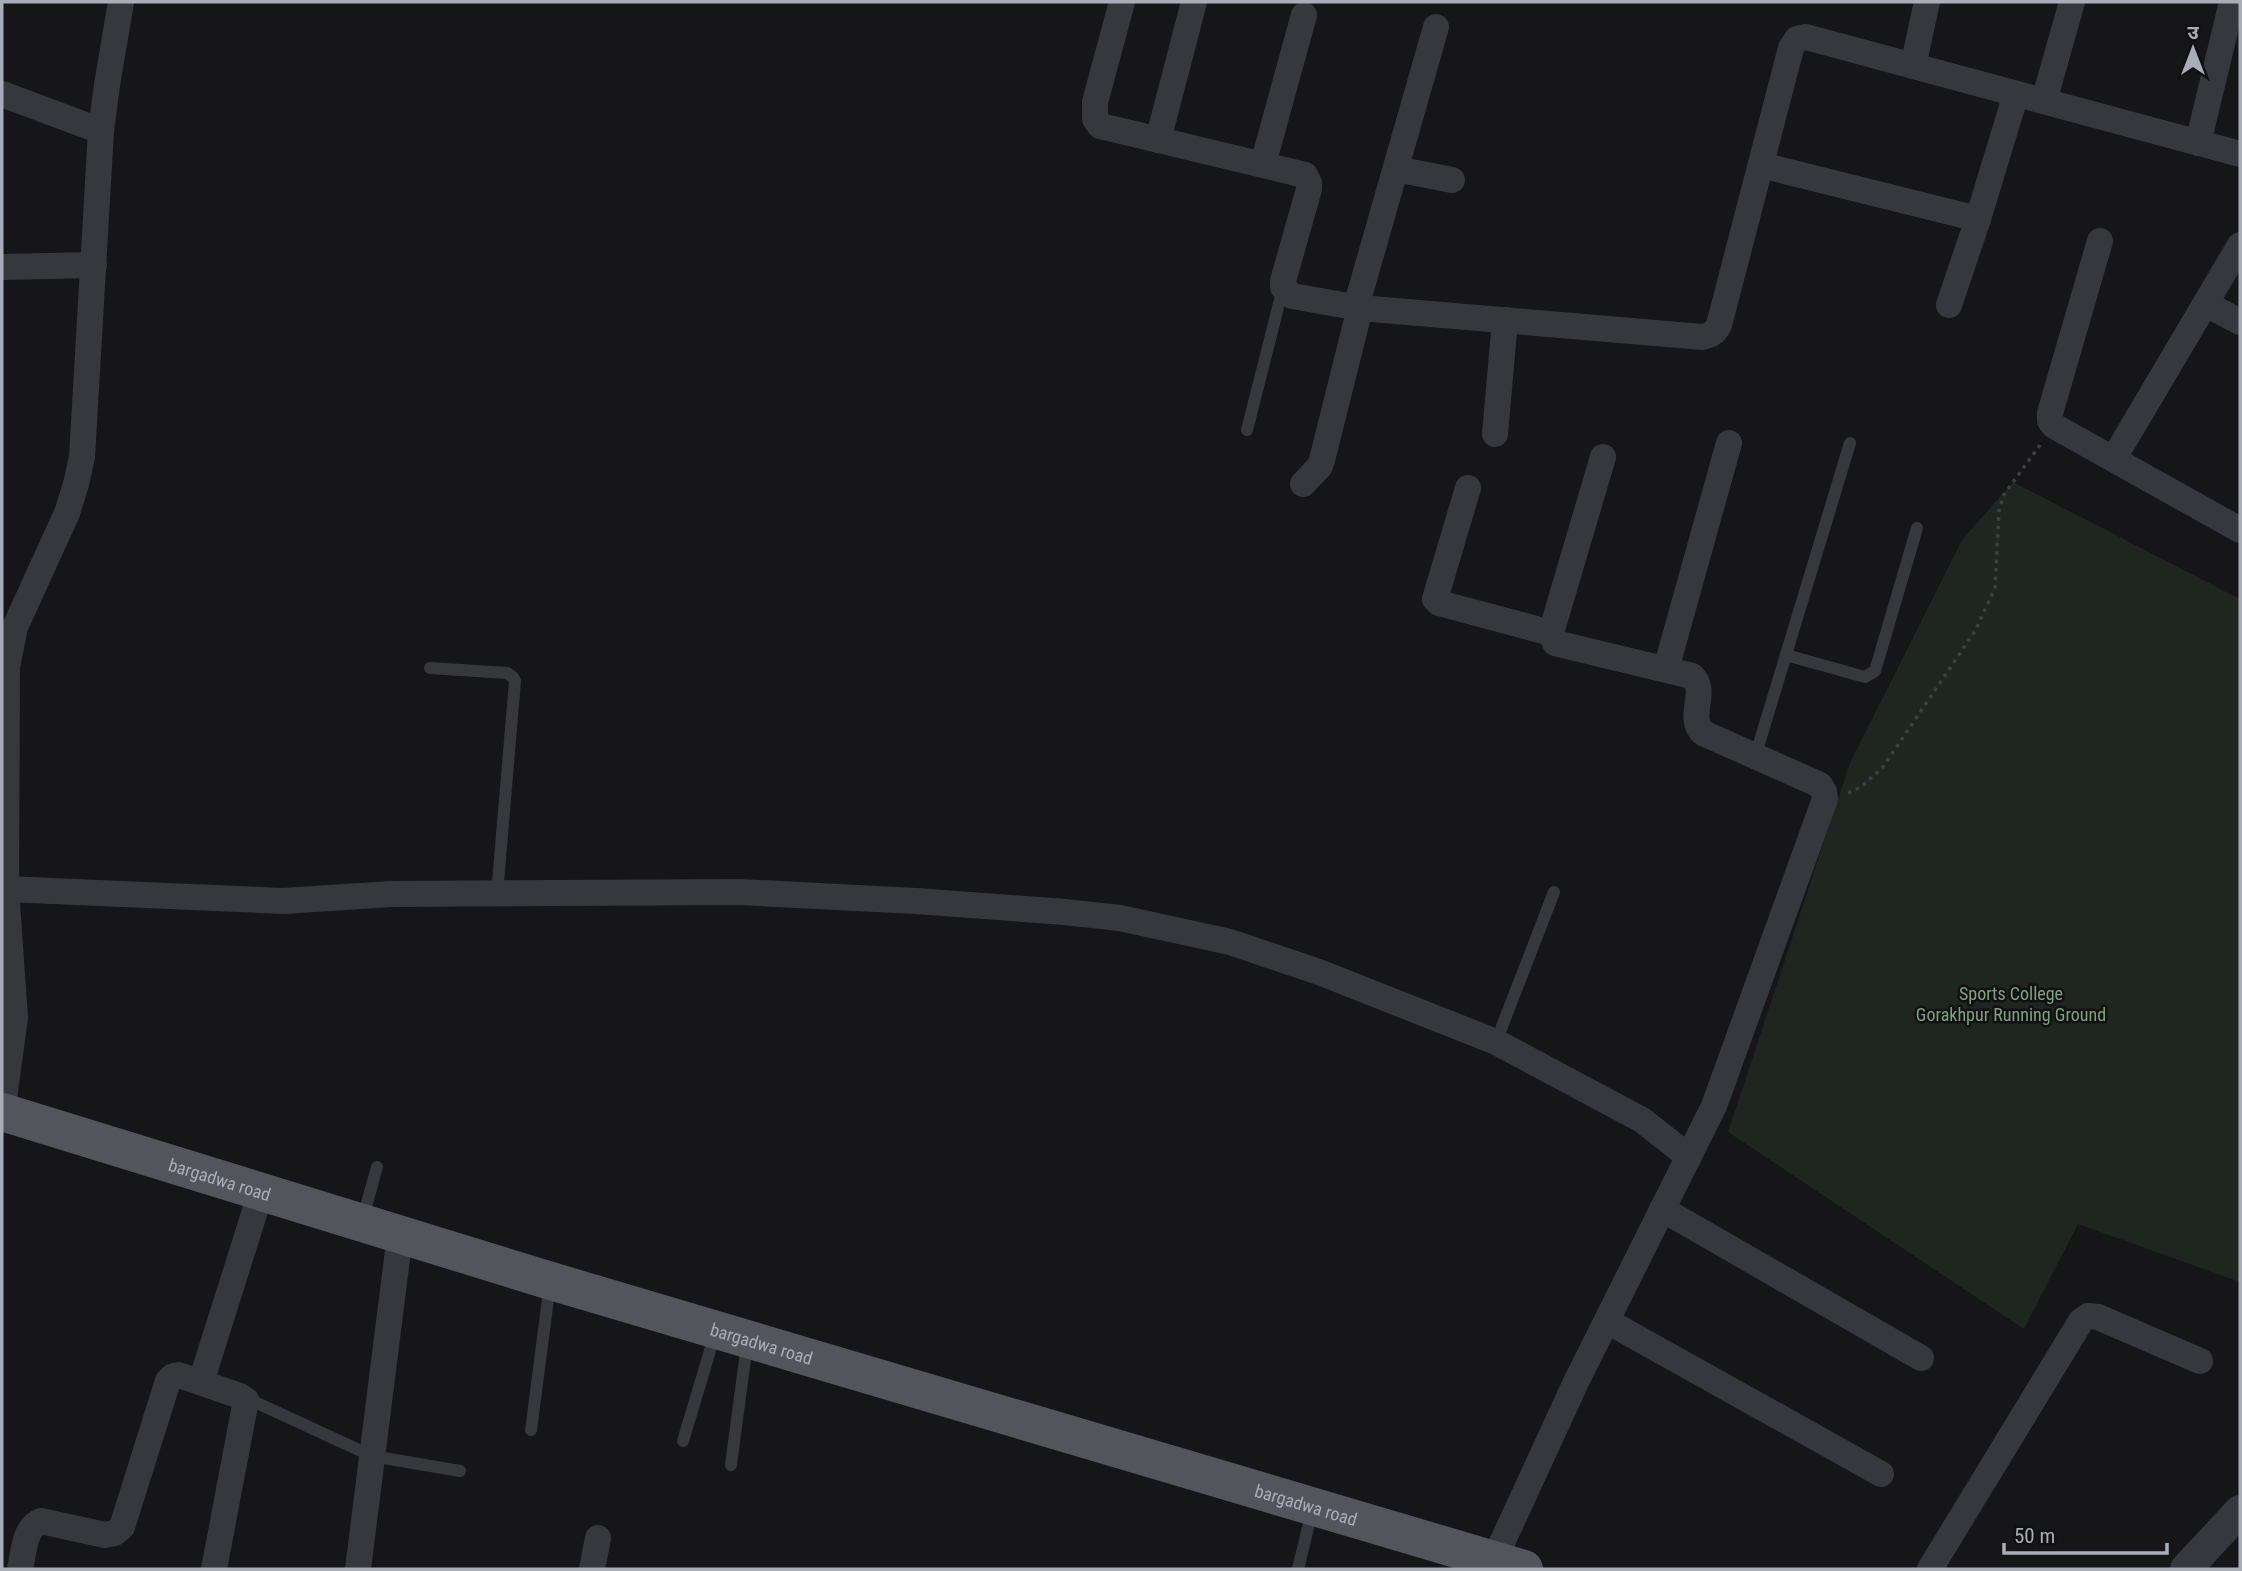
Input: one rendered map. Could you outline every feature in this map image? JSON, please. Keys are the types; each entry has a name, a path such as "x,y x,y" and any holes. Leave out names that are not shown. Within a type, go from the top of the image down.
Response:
{"main road":[{"name":"bargadwa road","path":"2,1112 551,1281 1497,1564"}],"street":[{"path":"2,1112 15,1018 6,889 7,688 10,650 15,627 58,537 82,457 101,131 121,2"},
{"path":"1122,2 1095,102 1095,119 1100,125 1109,128 1300,172 1308,178 1309,183 1283,287 1292,296 1358,307 1702,337 1716,332 1791,48 1797,39 1806,37 2240,154"},
{"path":"1158,140 1194,2"},
{"path":"1913,66 1927,2"},
{"path":"2045,101 2072,2"},
{"path":"2198,143 2232,2"},
{"path":"1262,164 1304,15"},
{"path":"1303,484 1320,466 1322,460 1358,307 1436,27"},
{"path":"2,94 101,131"},
{"path":"1949,305 2016,94"},
{"path":"1761,165 1978,219"},
{"path":"1396,169 1452,180"},
{"path":"2100,241 2050,413 2050,421 2054,426 2240,530"},
{"path":"2113,458 2240,245"},
{"path":"2,267 94,265"},
{"path":"2206,304 2240,322"},
{"path":"1494,434 1505,320"},
{"path":"1666,669 1730,443"},
{"path":"1497,1564 1607,1321 1721,1090 1825,799 1820,785 1703,733 1697,727 1697,681 1692,676 1555,643 1551,633 1603,457"},
{"path":"1468,488 1435,599 1439,603 1551,633"},
{"path":"6,889 282,901 392,894 740,892 930,902 1120,918 1230,942 1319,972 1496,1042 1642,1120 1689,1157"},
{"path":"201,1382 261,1192"},
{"path":"1662,1209 1921,1358"},
{"path":"358,1569 400,1235"},
{"path":"1930,1569 2081,1321 2088,1316 2098,1317 2200,1361"},
{"path":"1607,1321 1881,1474"},
{"path":"20,1569 33,1524 41,1521 105,1535 115,1533 122,1527 168,1381 178,1375 246,1400 214,1569"},
{"path":"2186,1569 2240,1511"},
{"path":"592,1569 597,1538"}],"lane":[{"path":"1247,430 1283,287"},
{"path":"1755,757 1850,443"},
{"path":"1786,655 1865,677 1875,671 1917,528"},
{"path":"430,668 508,673 513,677 497,894"},
{"path":"1496,1042 1554,892"},
{"path":"361,1223 377,1167"},
{"path":"531,1430 551,1281"},
{"path":"683,1441 732,1335"},
{"path":"731,1465 732,1335"},
{"path":"240,1396 372,1456 460,1471"},
{"path":"1298,1569 1313,1508"}],"path":[{"path":"1825,799 1851,793 1883,767 1975,631 1995,588 1999,511 2003,496 2054,426"}],"green space":[{"name":"Sports College Gorakhpur Running Ground","path":"2013,482 2240,599 2240,1282 2078,1224 2024,1329 1728,1132 1850,763 1962,540"}]}
